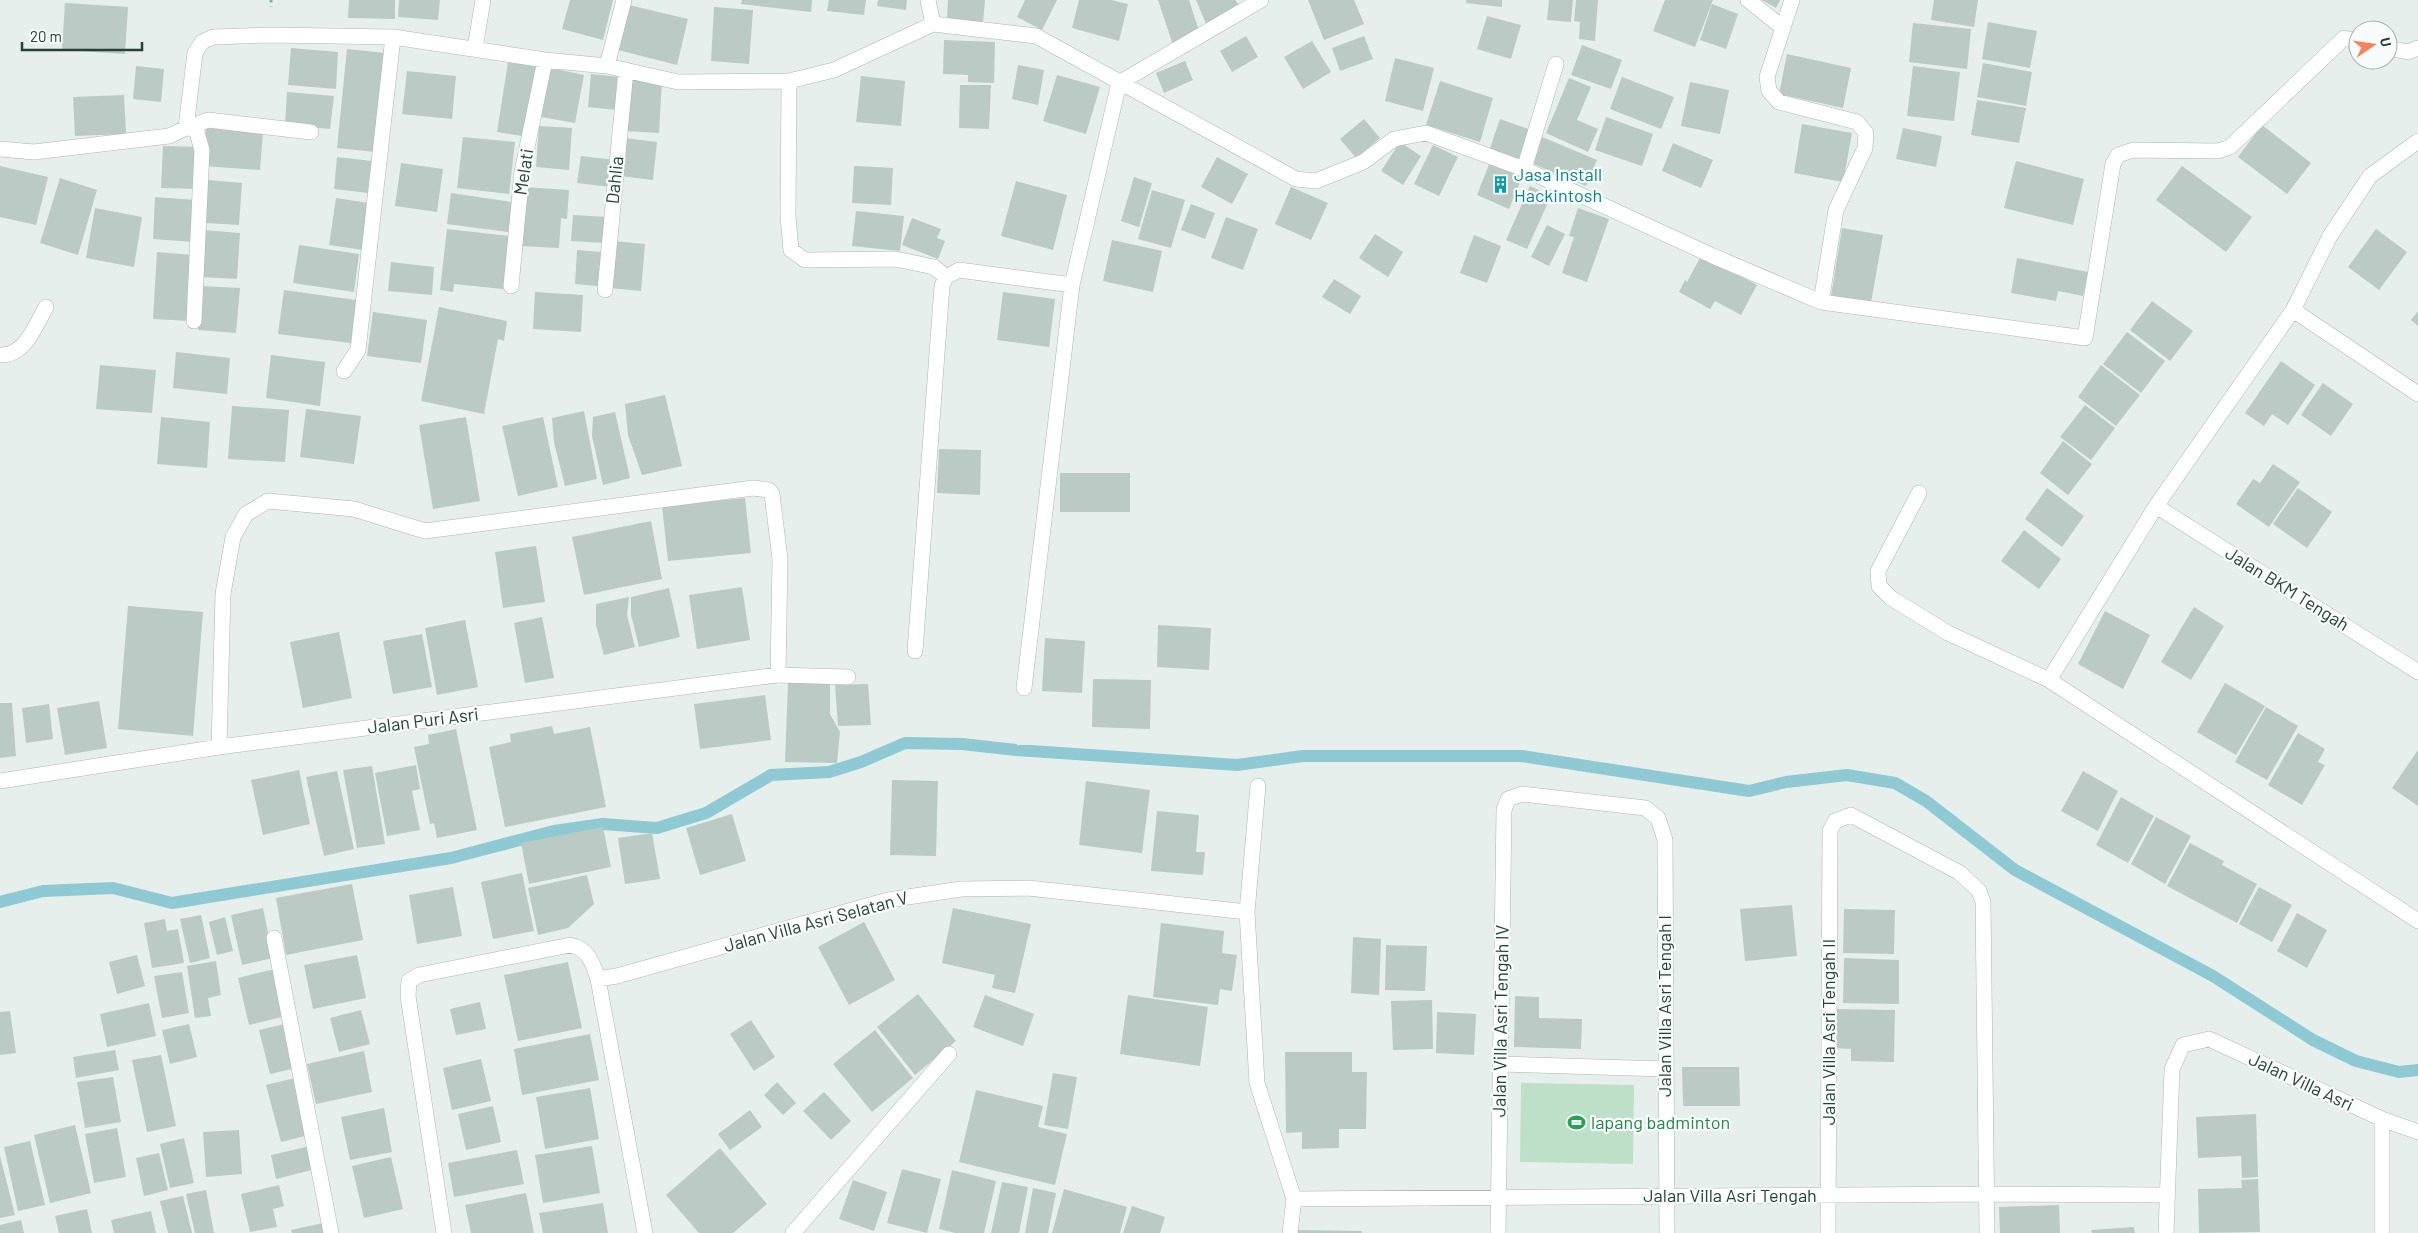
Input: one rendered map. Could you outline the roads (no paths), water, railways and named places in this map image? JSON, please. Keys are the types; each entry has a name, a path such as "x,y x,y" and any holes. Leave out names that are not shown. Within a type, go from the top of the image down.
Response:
{"street":[{"path":"475,48 483,0"},
{"path":"607,66 624,0"},
{"path":"928,0 933,24"},
{"path":"1024,688 1072,285 1119,83 1261,0"},
{"path":"1748,0 1783,28"},
{"path":"1792,0 1768,77 1769,91 1780,102 1857,122 1866,133 1866,148 1836,210 1821,302"},
{"path":"194,321 202,150 200,138 191,128 195,53 202,42 213,38 272,35 393,37 545,60 607,66 678,82 789,82 834,70 933,24 1036,36 1296,179 1316,181 1363,162 1394,139 1426,133 1524,169 1712,256 1821,302 2085,338 2113,164 2118,155 2133,150 2218,151 2230,147 2344,38 2348,39"},
{"path":"344,371 358,350 393,37"},
{"path":"2398,50 2408,52 2418,48"},
{"name":"Melati","path":"511,286 522,172 545,60"},
{"path":"1524,169 1556,64"},
{"name":"Dahlia","path":"604,290 626,70"},
{"path":"789,82 788,216 791,250 805,260 895,259 934,267 946,277"},
{"path":"0,150 34,152 169,136 208,120 311,132"},
{"path":"2049,680 2156,506 2293,310 2330,236 2370,176 2418,141"},
{"path":"915,651 942,286 946,277 959,270 1072,285"},
{"path":"0,354 17,351 25,342 46,307"},
{"path":"2293,310 2418,394"},
{"path":"219,747 223,594 233,537 246,514 268,502 354,509 424,530 753,488 769,490 774,499 780,559 778,675"},
{"path":"1919,493 1878,571 1879,586 1891,598 1948,633 2049,680 2418,921"},
{"name":"Jalan BKM Tengah","path":"2156,506 2418,672"},
{"name":"Jalan Puri Asri","path":"0,781 219,747 778,675 848,677"},
{"path":"1258,786 1247,912 1257,1083 1294,1200 1290,1233"},
{"name":"Jalan Villa Asri Tengah I","path":"1504,810 1508,799 1522,794 1645,808 1658,818 1665,840 1667,1233"},
{"name":"Jalan Villa Asri Tengah IV","path":"1498,1233 1504,810"},
{"name":"Jalan Villa Asri Tengah II","path":"1828,1233 1830,831 1835,821 1851,815 1960,873 1979,891 1983,902 1986,1194"},
{"name":"Jalan Villa Asri Selatan V","path":"598,979 617,976 888,900 961,889 1028,888 1247,912"},
{"path":"274,938 331,1233"},
{"path":"444,1233 408,996 409,981 418,975 570,945 581,947 591,958 598,979 645,1233"},
{"name":"Jalan Villa Asri","path":"2166,1195 2172,1069 2183,1045 2209,1039 2382,1119 2418,1132"},
{"path":"793,1233 949,1054"},
{"path":"1501,1064 1665,1069"},
{"path":"2382,1119 2382,1233"},
{"path":"1986,1194 1987,1233"},
{"path":"2166,1195 2166,1233"},
{"name":"Jalan Villa Asri Tengah","path":"1294,1200 1499,1196 2166,1195"}],"waterway":[{"path":"0,902 43,891 113,888 172,903 451,858 554,831 603,824 657,828 706,813 771,775 829,772 861,762 905,743 962,744 1016,750 1237,765 1303,756 1522,756 1749,791 1786,782 1847,775 1895,783 1926,801 2015,870 2213,976 2313,1040 2356,1061 2399,1072 2418,1070"}],"place":[{"name":"Jasa Install Hackintosh","path":"1500,185"},
{"name":"lapang badminton","path":"1577,1123"}]}
